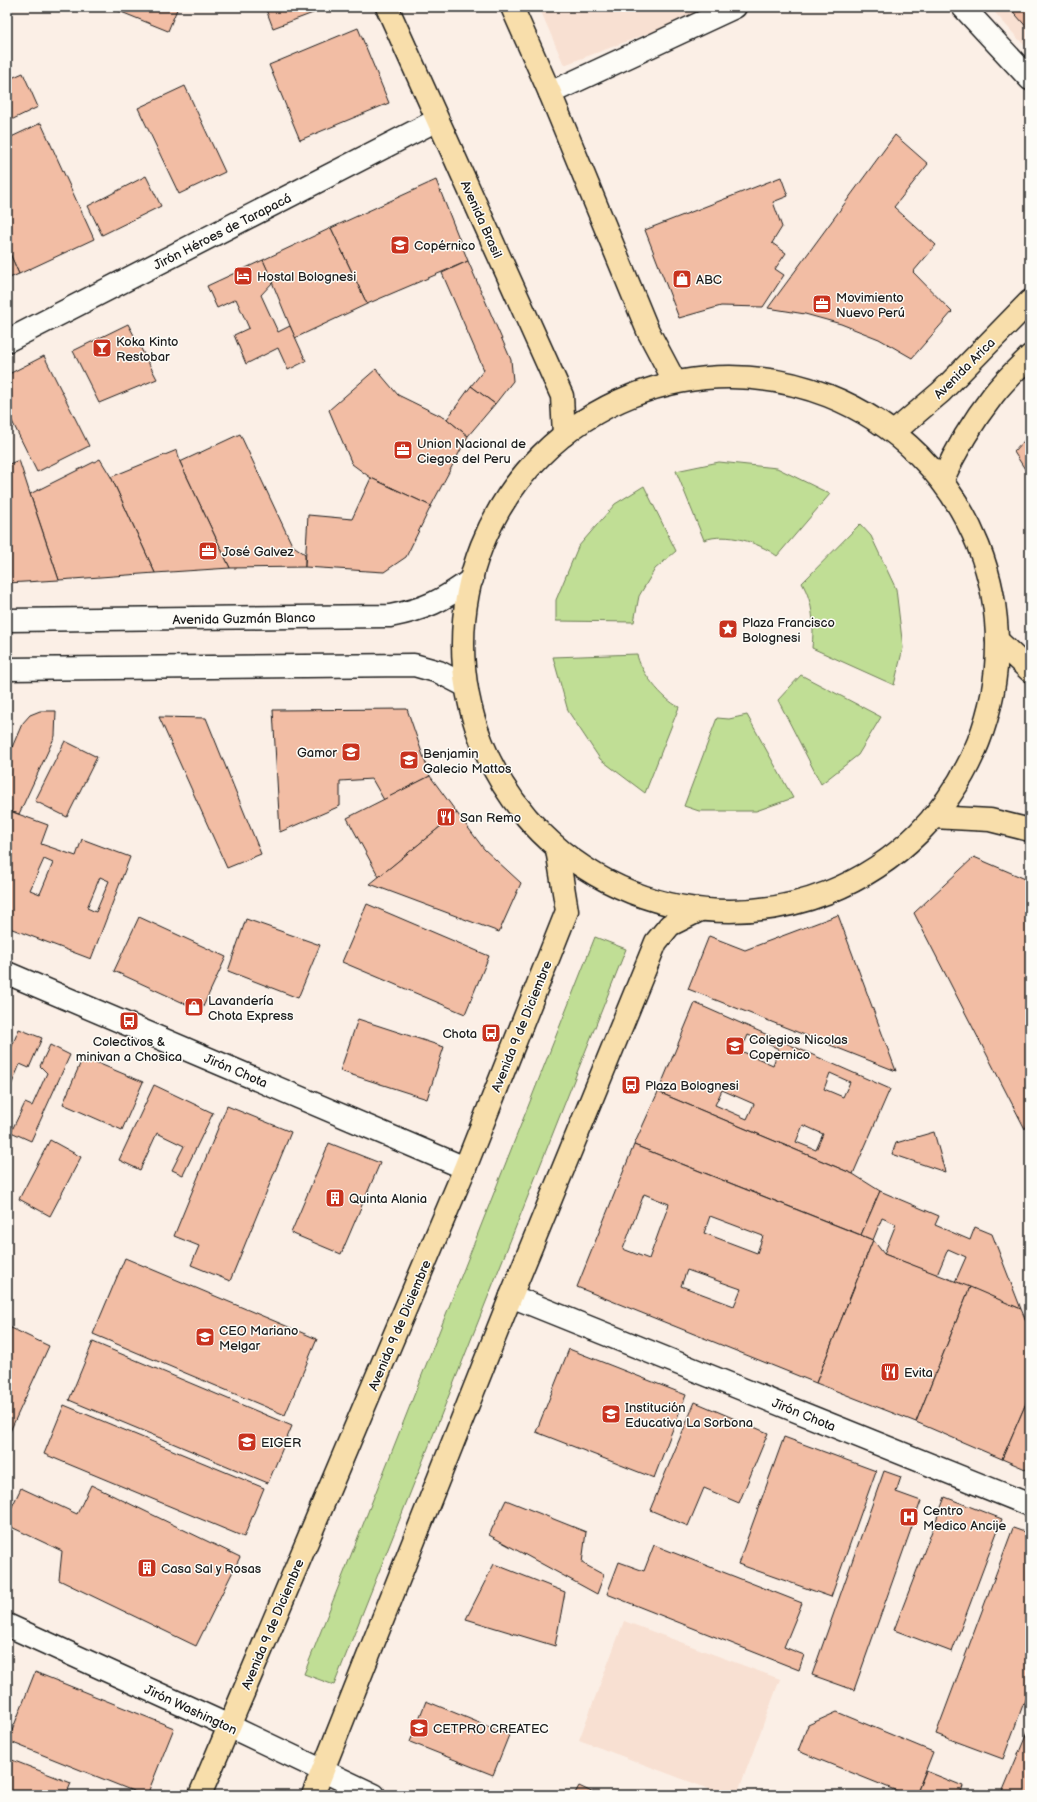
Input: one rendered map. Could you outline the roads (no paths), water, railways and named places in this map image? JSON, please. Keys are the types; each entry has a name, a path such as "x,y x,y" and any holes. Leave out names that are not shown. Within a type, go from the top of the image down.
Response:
{"main road":[{"name":"Avenida Brasil","path":"387,7 562,396 564,435"},
{"path":"512,7 550,92 648,331 675,382"},
{"name":"Avenida Arica","path":"894,432 941,392 1030,301"},
{"path":"942,481 955,451 974,422 995,393 1030,356"},
{"path":"713,377 752,377 790,383 827,394 862,410 894,432 920,455 942,481 966,517 983,556 993,598 997,640 994,683 987,718 959,781 933,817 907,844 878,866 847,884 812,899 776,908 738,912 700,910 661,903 624,891 589,872 557,849 530,822 503,785 489,759 475,723 466,686 464,645 466,618 472,579 486,538 506,500 533,465 564,435 595,414 634,395 675,382 713,377"},
{"path":"997,640 1030,671"},
{"path":"933,817 990,820 1030,830"},
{"name":"Avenida 9 de Diciembre","path":"200,1795 465,1168 567,911 557,849"},
{"path":"314,1795 322,1772 354,1697 511,1296 656,942 670,925 700,910"}],"street":[{"path":"550,92 735,7"},
{"path":"963,7 1030,79"},
{"name":"Jirón Héroes de Tarapacá","path":"7,341 437,120"},
{"name":"Avenida Guzmán Blanco","path":"7,620 390,616 417,610 448,597 472,579"},
{"path":"7,669 414,665 439,672 466,686"},
{"name":"Jirón Chota","path":"7,973 465,1168"},
{"name":"Jirón Chota","path":"511,1296 1030,1505"},
{"name":"Jirón Washington","path":"7,1625 229,1726 322,1772 374,1795"}],"place":[{"name":"Copérnico","path":"400,245"},
{"name":"Hostal Bolognesi","path":"243,276"},
{"name":"ABC","path":"682,279"},
{"name":"Movimiento Nuevo Perú","path":"822,304"},
{"name":"Koka Kinto Restobar","path":"102,348"},
{"name":"Union Nacional de Ciegos del Peru","path":"403,450"},
{"name":"José Galvez","path":"208,551"},
{"name":"Plaza Francisco Bolognesi","path":"728,629"},
{"name":"Gamor","path":"351,752"},
{"name":"Benjamin Galecio Mattos","path":"409,760"},
{"name":"San Remo","path":"446,817"},
{"name":"Lavandería Chota Express","path":"194,1007"},
{"name":"Colectivos & minivan a Chosica","path":"129,1021"},
{"name":"Chota","path":"491,1033"},
{"name":"Colegios Nicolas Copernico","path":"735,1046"},
{"name":"Plaza Bolognesi","path":"631,1085"},
{"name":"Quinta Alania","path":"335,1198"},
{"name":"CEO Mariano Melgar","path":"205,1337"},
{"name":"Evita","path":"890,1372"},
{"name":"Institución Educativa La Sorbona","path":"611,1414"},
{"name":"EIGER","path":"247,1442"},
{"name":"Centro Medico Ancije","path":"909,1517"},
{"name":"Casa Sal y Rosas","path":"147,1568"},
{"name":"CETPRO CREATEC","path":"419,1728"}]}
